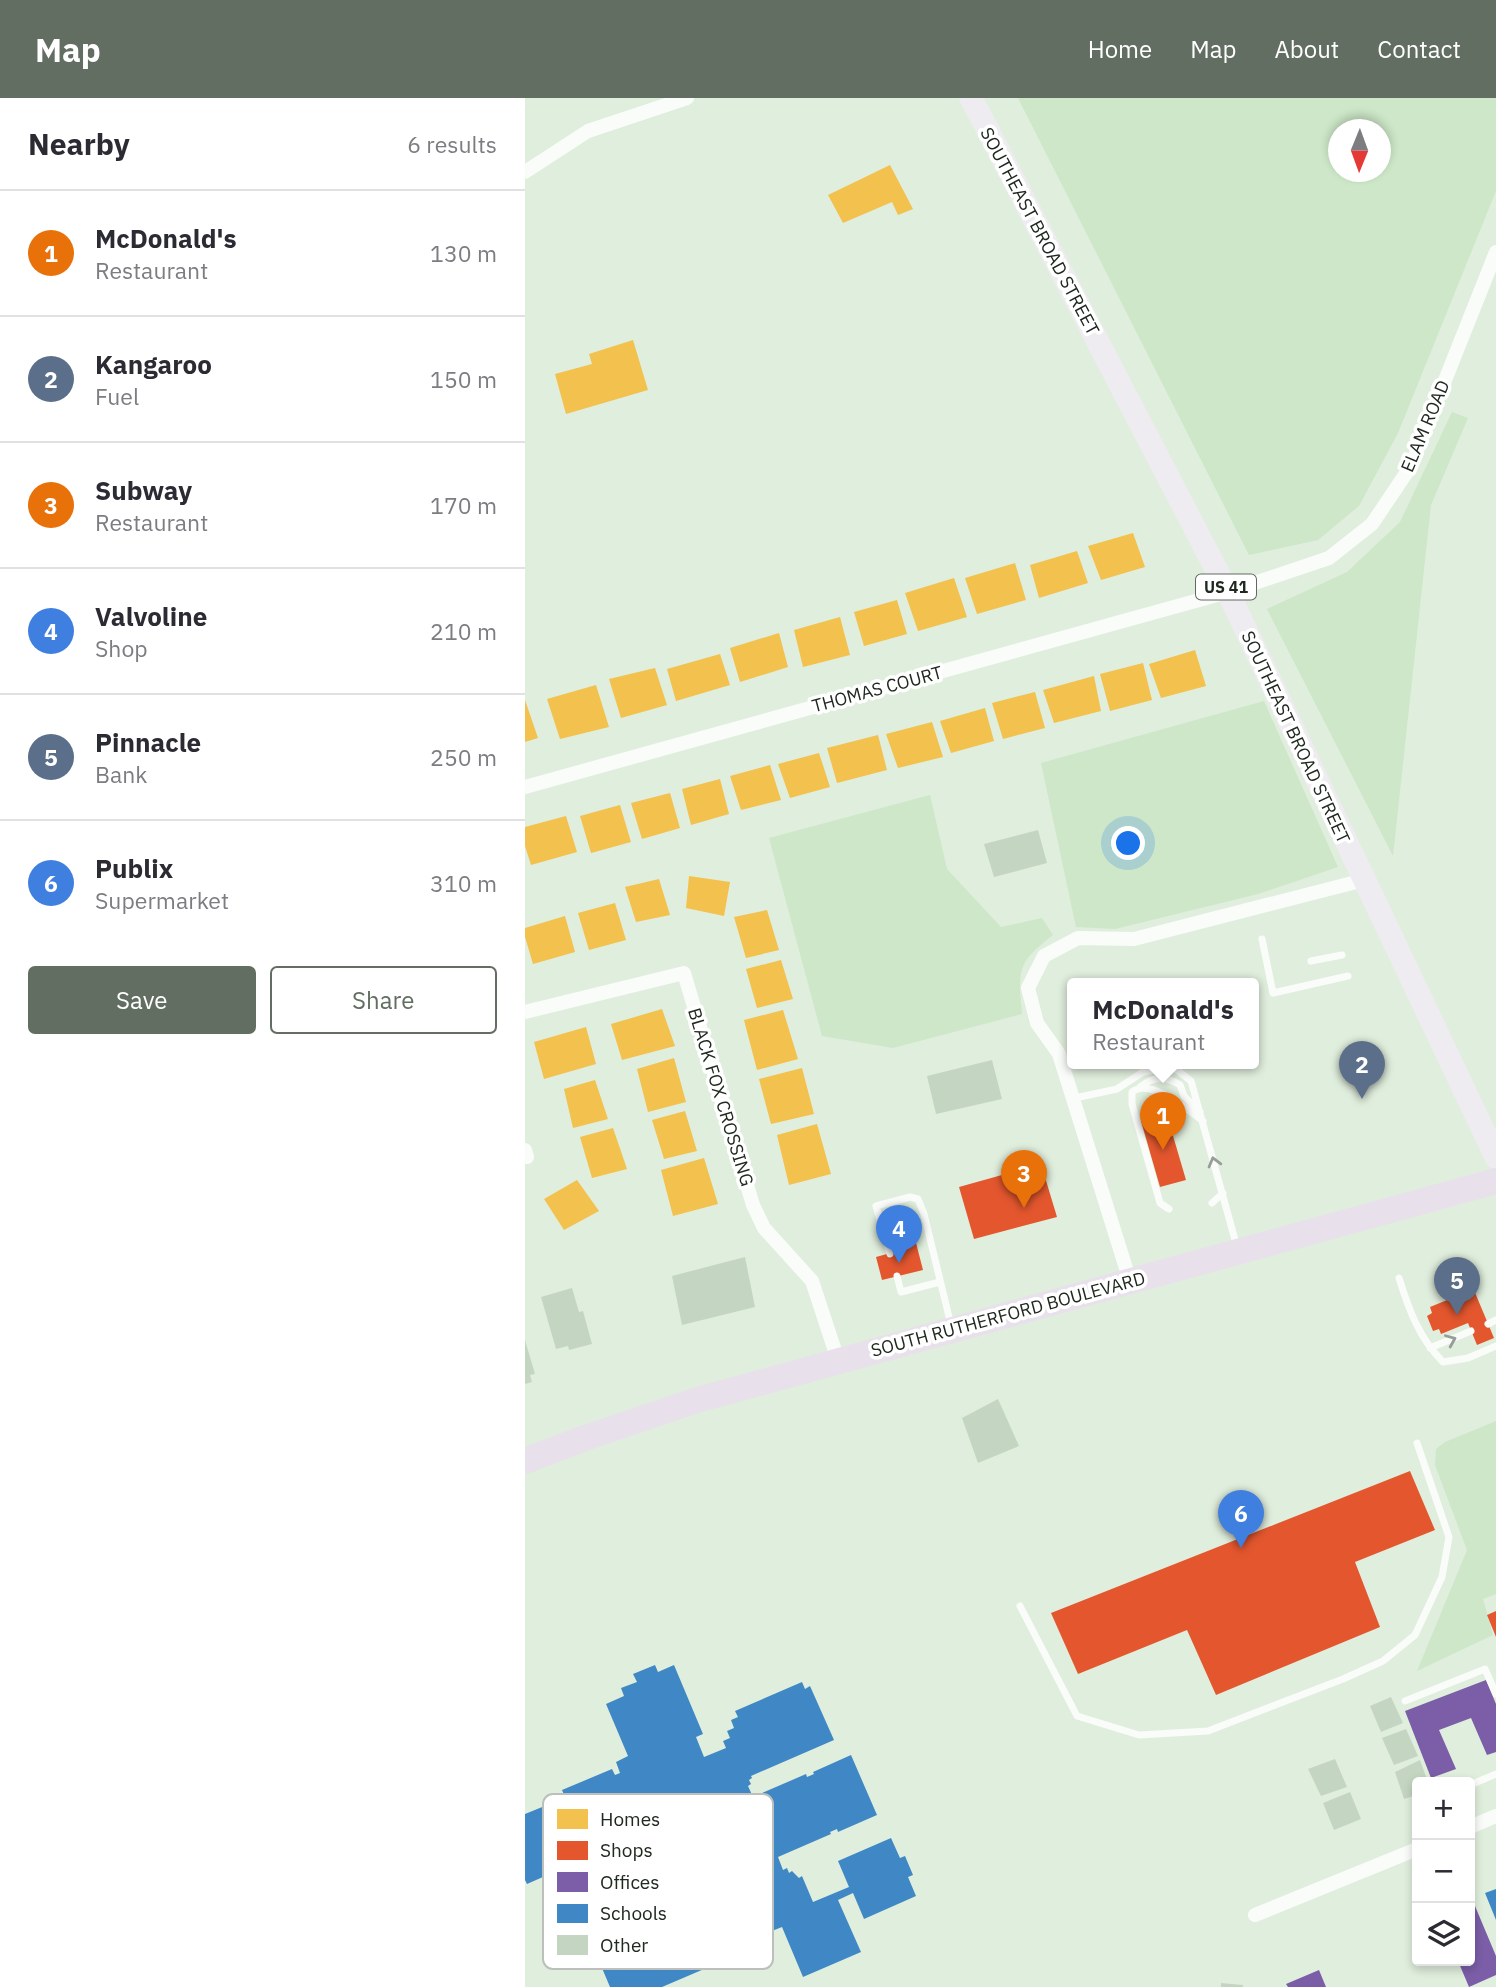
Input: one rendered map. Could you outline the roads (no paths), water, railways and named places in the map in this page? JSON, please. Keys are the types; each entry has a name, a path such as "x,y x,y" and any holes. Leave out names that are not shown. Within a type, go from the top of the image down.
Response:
{"highway":[{"name":"SOUTH RUTHERFORD BOULEVARD","path":"525,1461 594,1434 697,1400 1496,1181"}],"main road":[{"name":"SOUTHEAST BROAD STREET","path":"971,98 1228,592 1496,1157"}],"street":[{"path":"525,172 588,131 687,98"},
{"name":"ELAM ROAD","path":"1228,592 1329,558 1372,524 1411,466 1496,252"},
{"name":"THOMAS COURT","path":"525,787 1228,592"},
{"path":"1130,1281 1075,1098 1059,1054 1037,1023 1028,988 1044,956 1078,938 1134,939 1364,880"},
{"name":"BLACK FOX CROSSING","path":"525,1012 684,973 753,1205 764,1228 812,1281 838,1360"},
{"path":"1475,1825 1496,1816"},
{"path":"1255,1916 1412,1851"}],"lane":[{"path":"1262,939 1273,993 1348,976"},
{"path":"1311,961 1342,955"},
{"path":"1268,970 1279,968"},
{"path":"1075,1098 1120,1087 1143,1072 1158,1069"},
{"path":"1176,1069 1191,1082 1238,1251"},
{"path":"1169,1209 1160,1203 1132,1104 1132,1092 1156,1078 1171,1079 1180,1085 1184,1096 1201,1113"},
{"path":"1120,1087 1120,1097"},
{"path":"1140,1088 1146,1087 1162,1094 1182,1105 1203,1122"},
{"path":"1212,1203 1223,1194"},
{"path":"890,1254 876,1206 910,1197 918,1199 953,1329"},
{"path":"897,1276 901,1292 940,1282"},
{"path":"1399,1278 1409,1309 1430,1348 1443,1362 1468,1358 1496,1346"},
{"path":"1430,1348 1471,1331"},
{"path":"1020,1606 1077,1716 1139,1735 1208,1731 1343,1679 1383,1661 1415,1635 1442,1577 1449,1537 1416,1443"},
{"path":"1405,1701 1485,1670 1496,1694"},
{"path":"1475,1783 1496,1774"}],"place":[{"name":"Kangaroo","path":"1362,1099"},
{"name":"McDonald's","path":"1163,1150"},
{"name":"Subway","path":"1024,1208"},
{"name":"Valvoline","path":"899,1263"},
{"name":"Pinnacle","path":"1457,1315"},
{"name":"Publix","path":"1241,1548"}]}
